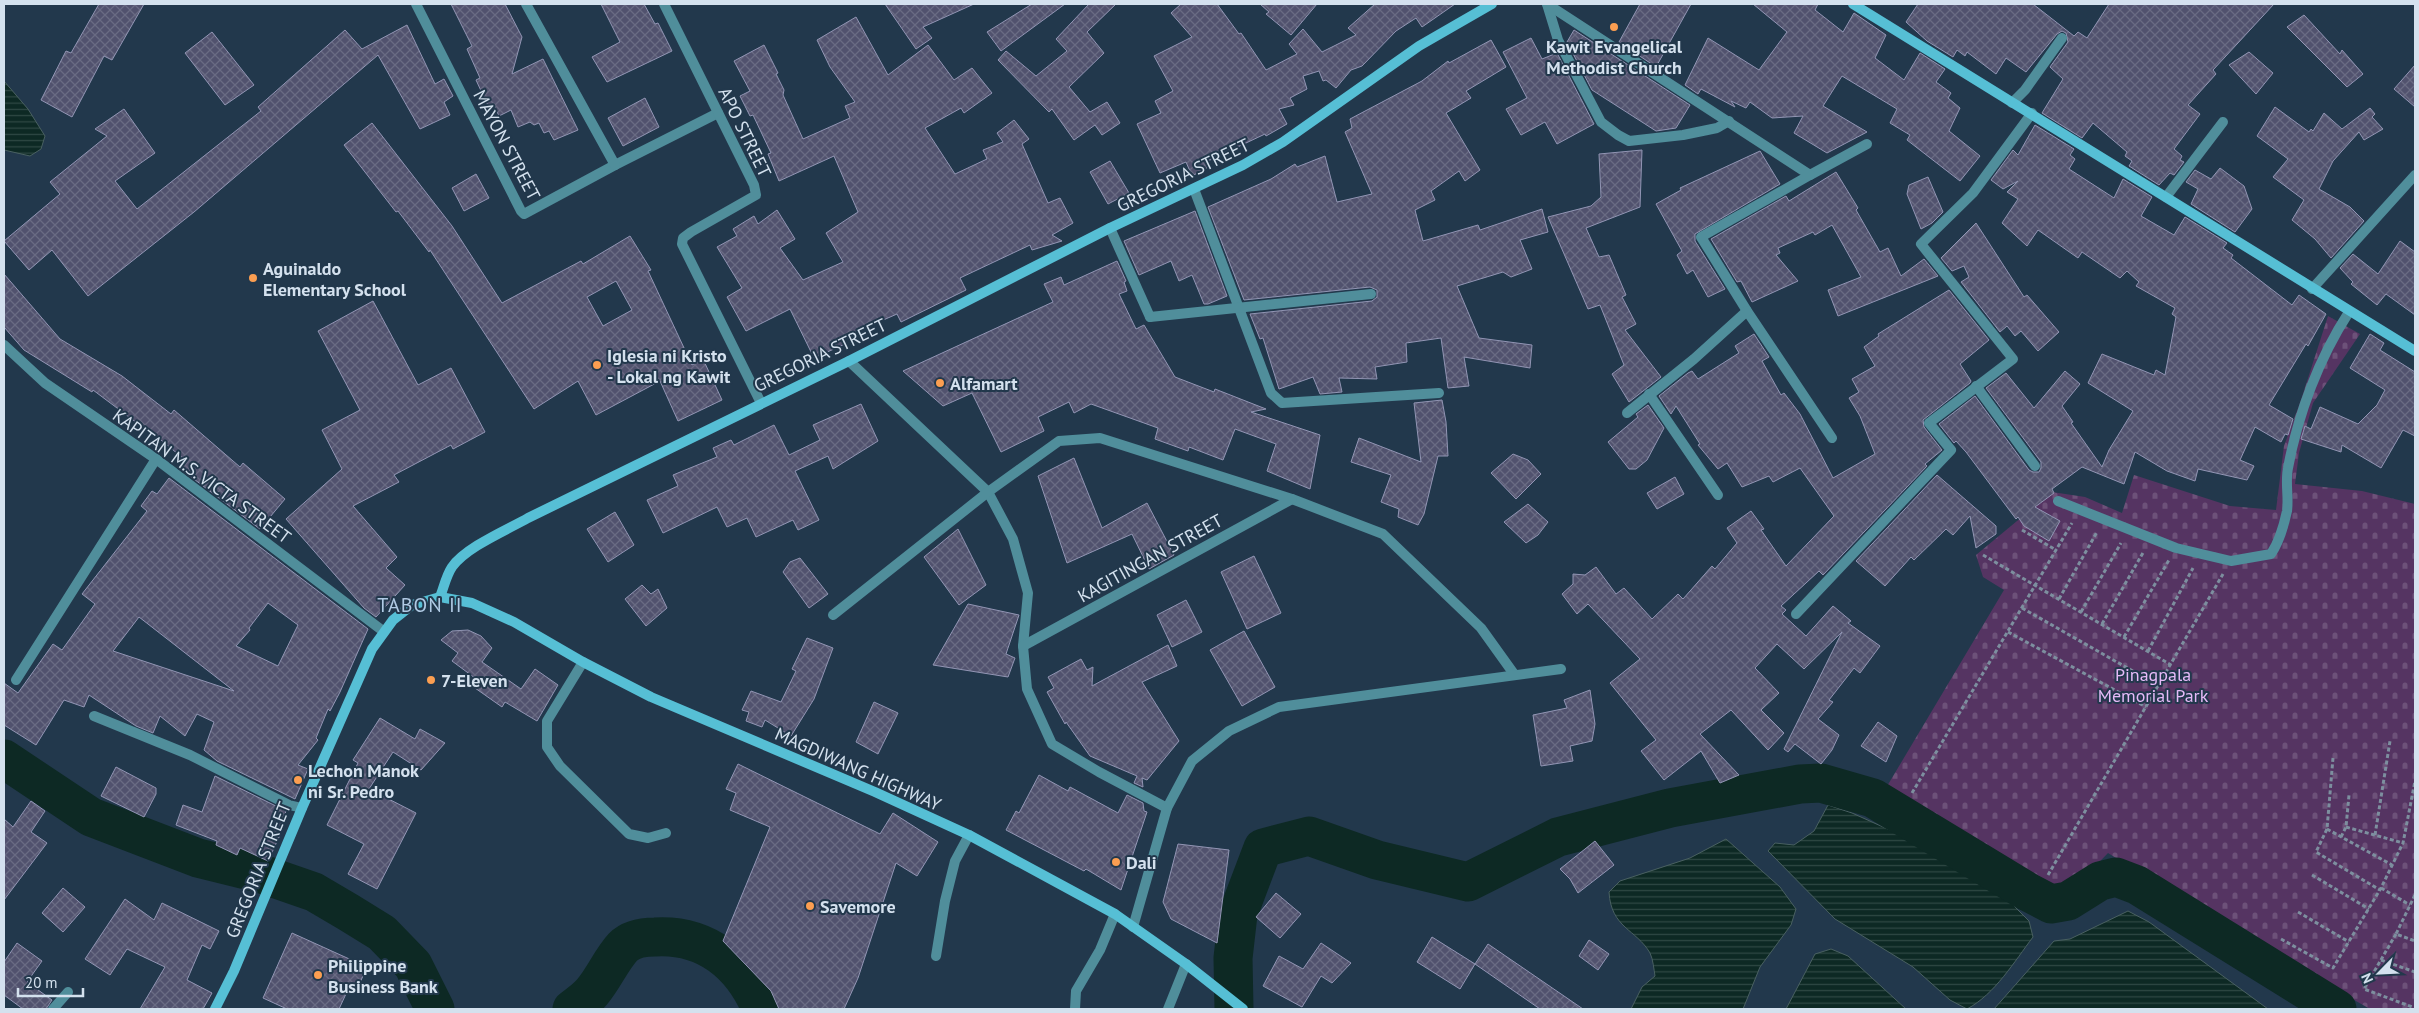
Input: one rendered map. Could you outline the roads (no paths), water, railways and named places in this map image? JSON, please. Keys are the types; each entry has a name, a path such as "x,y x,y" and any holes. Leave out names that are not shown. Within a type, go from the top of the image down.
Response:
{"street":[{"name":"MAYON STREET","path":"416,4 521,211 528,213 615,165 718,113"},
{"path":"526,4 615,165"},
{"name":"APO STREET","path":"664,4 754,185 756,195 691,232 683,238 682,244 761,403"},
{"name":"GREGORIA STREET","path":"215,1009 266,898 302,808 356,683 383,632 403,610 412,604 440,597 453,566 474,549 528,518 849,361 1110,228 1243,165 1283,142 1419,46 1492,4"},
{"path":"1547,4 1558,40 1601,122 1618,135 1629,141 1683,135 1717,128 1729,121"},
{"path":"1547,4 1810,174"},
{"path":"1853,4 2415,351"},
{"path":"2012,103 2025,90 2062,38"},
{"path":"1796,614 1950,450 1929,423 2013,359 1922,244 1973,193 2032,113"},
{"path":"2166,197 2223,122"},
{"path":"1832,438 1747,311 1701,237 1810,174 1867,144"},
{"path":"2312,289 2415,175"},
{"path":"1194,189 1271,393 1282,403 1439,393"},
{"path":"1110,228 1150,317 1371,294"},
{"path":"1627,413 1694,359 1747,311"},
{"path":"2058,501 2176,548 2231,561 2271,554 2277,544 2287,510 2288,470 2308,394 2334,334 2349,312"},
{"name":"KAPITAN M.S. VICTA STREET","path":"4,346 45,383 156,459 383,632"},
{"path":"849,361 988,492 1013,539 1028,593 1023,646 1027,689 1052,744 1099,772 1167,808"},
{"path":"1976,386 2035,466"},
{"path":"1649,394 1718,495"},
{"path":"834,614 988,492 1059,441 1100,438 1292,499 1383,534 1481,628 1514,674"},
{"path":"16,680 156,459"},
{"name":"KAGITINGAN STREET","path":"1023,646 1292,499"},
{"name":"MAGDIWANG HIGHWAY","path":"440,597 472,603 514,622 651,697 875,792 969,835 1115,914 1186,964 1243,1009"},
{"path":"584,662 547,721 547,747 560,766 629,834 648,838 666,833"},
{"path":"1133,927 1167,808 1192,761 1229,731 1279,707 1561,669"},
{"path":"94,716 190,756 288,805 302,808"},
{"path":"936,956 945,901 955,861 969,835"},
{"path":"1075,1009 1076,991 1100,950 1115,914"},
{"path":"1168,1009 1186,964"},
{"path":"53,1009 68,992"}],"waterway":[{"path":"4,759 91,817 198,858 262,874 314,892 382,933 413,965 435,1009"},
{"path":"1234,1009 1233,958 1238,914 1263,848 1309,836 1377,860 1468,882 1558,837 1670,808 1800,784 1821,783 1873,798 2051,904 2068,901 2100,881 2116,877 2137,885 2337,1009"},
{"path":"572,1009 592,992 626,944 634,940 655,937 673,937 690,941 720,955 744,978 761,1009"}],"place":[{"name":"Kawit Evangelical Methodist Church","path":"1614,27"},
{"name":"Aguinaldo Elementary School","path":"253,278"},
{"name":"Iglesia ni Kristo - Lokal ng Kawit","path":"597,365"},
{"name":"Alfamart","path":"940,383"},
{"name":"7-Eleven","path":"431,680"},
{"name":"Lechon Manok ni Sr. Pedro","path":"298,780"},
{"name":"Dali","path":"1116,862"},
{"name":"Savemore","path":"810,906"},
{"name":"Philippine Business Bank","path":"318,975"}],"district":[{"name":"TABON II","path":"420,605"}],"park label":[{"name":"Pinagpala Memorial Park","path":"2153,684"}]}
